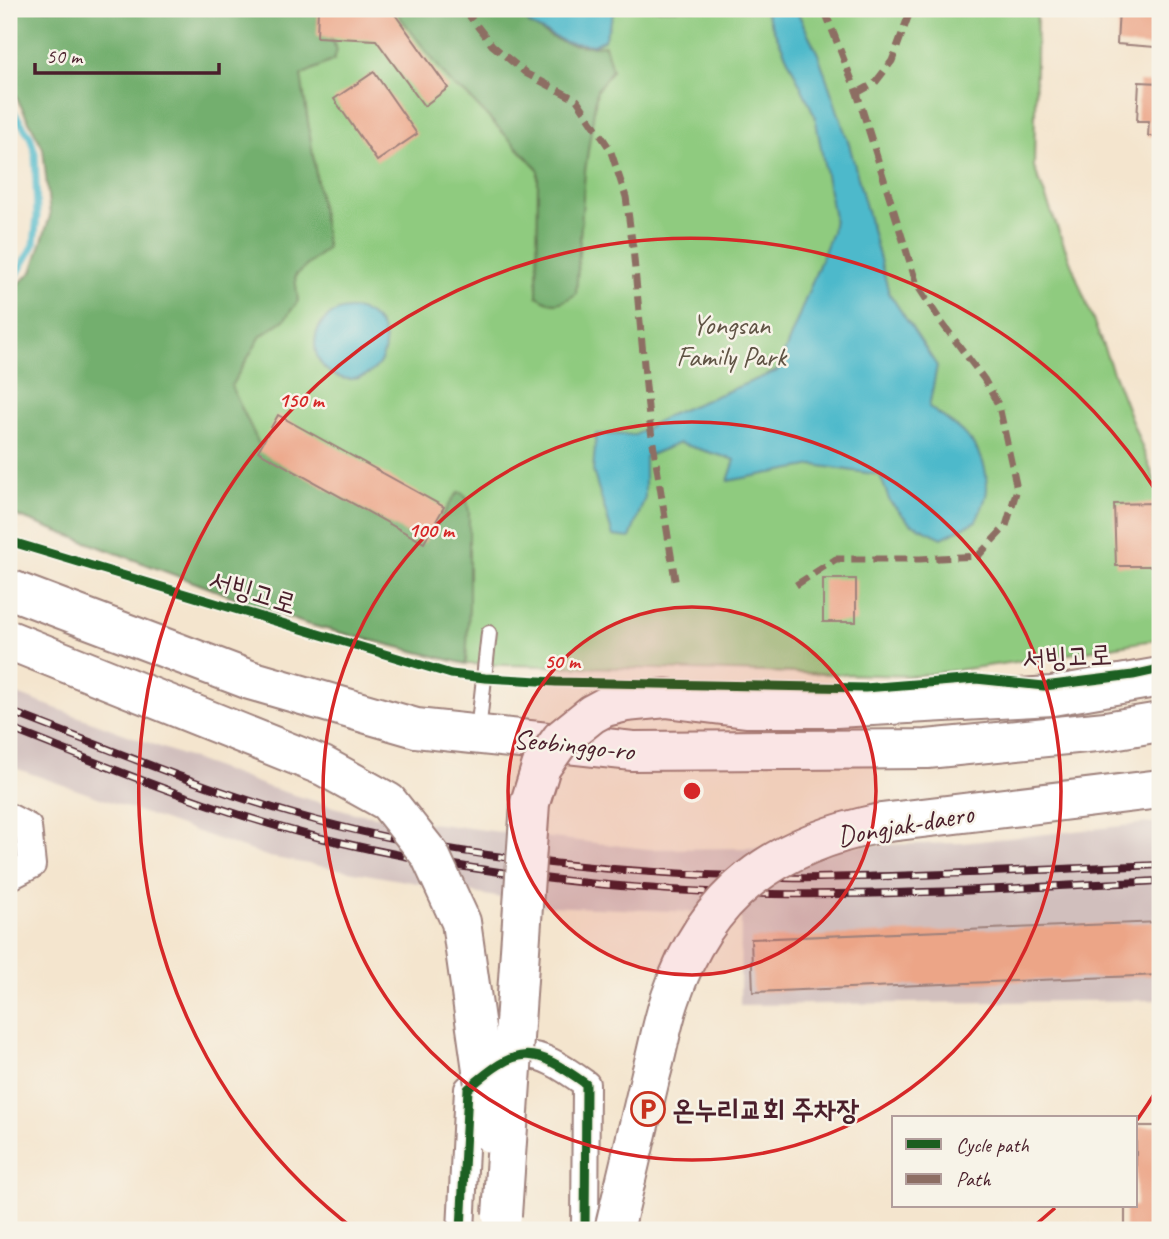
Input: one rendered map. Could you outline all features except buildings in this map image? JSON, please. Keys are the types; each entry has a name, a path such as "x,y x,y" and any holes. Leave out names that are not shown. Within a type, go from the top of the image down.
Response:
{"main road":[{"name":"Seobinggo-ro","path":"9,589 250,680 416,728 633,751 927,749 1106,731 1160,722"},
{"path":"9,640 323,766 375,793 388,802 401,817 436,866 463,929 502,1223"},
{"path":"502,1223 530,803 541,767 572,729 605,707 651,698 746,708 836,708 1052,696 1160,677"},
{"name":"Dongjak-daero","path":"614,1230 673,992 700,931 748,880 784,854 856,827 1160,789"}],"street":[{"path":"9,817 28,827 32,866 9,877"},
{"path":"461,1230 467,1089 495,1066 527,1053 558,1063 586,1084 585,1230"}],"lane":[{"path":"478,734 489,634"}],"shaded area":[{"path":"9,691 268,787 354,813 648,849 961,843 1160,822 1160,1000 740,1005 741,914 547,906 269,857 9,766"}],"green space":[{"path":"9,9 319,9 318,23 329,34 337,50 334,60 301,75 327,248 295,276 298,301 285,319 261,336 231,386 260,446 430,536 454,497 459,492 466,496 469,512 469,607 466,664 306,624 9,513 9,292 32,272 50,216 43,148 14,93 9,71"},
{"name":"Yongsan Family Park","path":"37,9 1037,9 1034,167 1160,494 1160,639 915,676 466,664 306,624 9,513 9,311 66,252"},
{"path":"394,9 517,9 536,27 556,39 579,45 605,45 612,70 597,90 585,171 576,294 561,302 552,303 537,296 538,169 465,93 454,87"}],"water":[{"path":"518,9 615,9 604,40 593,45 565,42 530,25"},
{"path":"764,9 796,9 818,54 849,144 889,293 937,366 929,407 970,440 983,461 987,493 976,521 942,538 910,523 890,502 880,475 814,465 728,481 735,460 679,443 645,457 645,497 630,538 613,536 593,471 596,434 635,435 667,416 777,371 832,232 834,218 815,116"},
{"path":"350,309 375,319 385,344 375,369 350,379 325,369 315,344 325,319"}],"waterway":[{"path":"9,105 30,136 35,153 37,216 34,245 9,284"}],"railway":[{"path":"9,711 160,769 276,809 363,832 509,858 607,869 790,878 1160,865"},
{"path":"9,728 163,788 281,827 432,861 544,878 658,889 771,894 868,894 1160,881"}],"marked path":[{"path":"464,9 492,45 527,74 577,100 610,149 626,197 649,418 676,586"},
{"path":"796,585 836,559 978,556 1006,526 1017,489 999,406 984,379 917,285 857,93 824,9"},
{"path":"857,93 875,83 892,61 911,9"}],"cycle path":[{"name":"서빙고로","path":"9,541 451,674 485,678 556,682 865,688 976,679 1044,686 1160,669"},
{"path":"461,1230 468,1089 500,1064 526,1055 552,1062 586,1084 585,1230"}],"place":[{"name":"온누리교회 주차장","path":"648,1109"}]}
